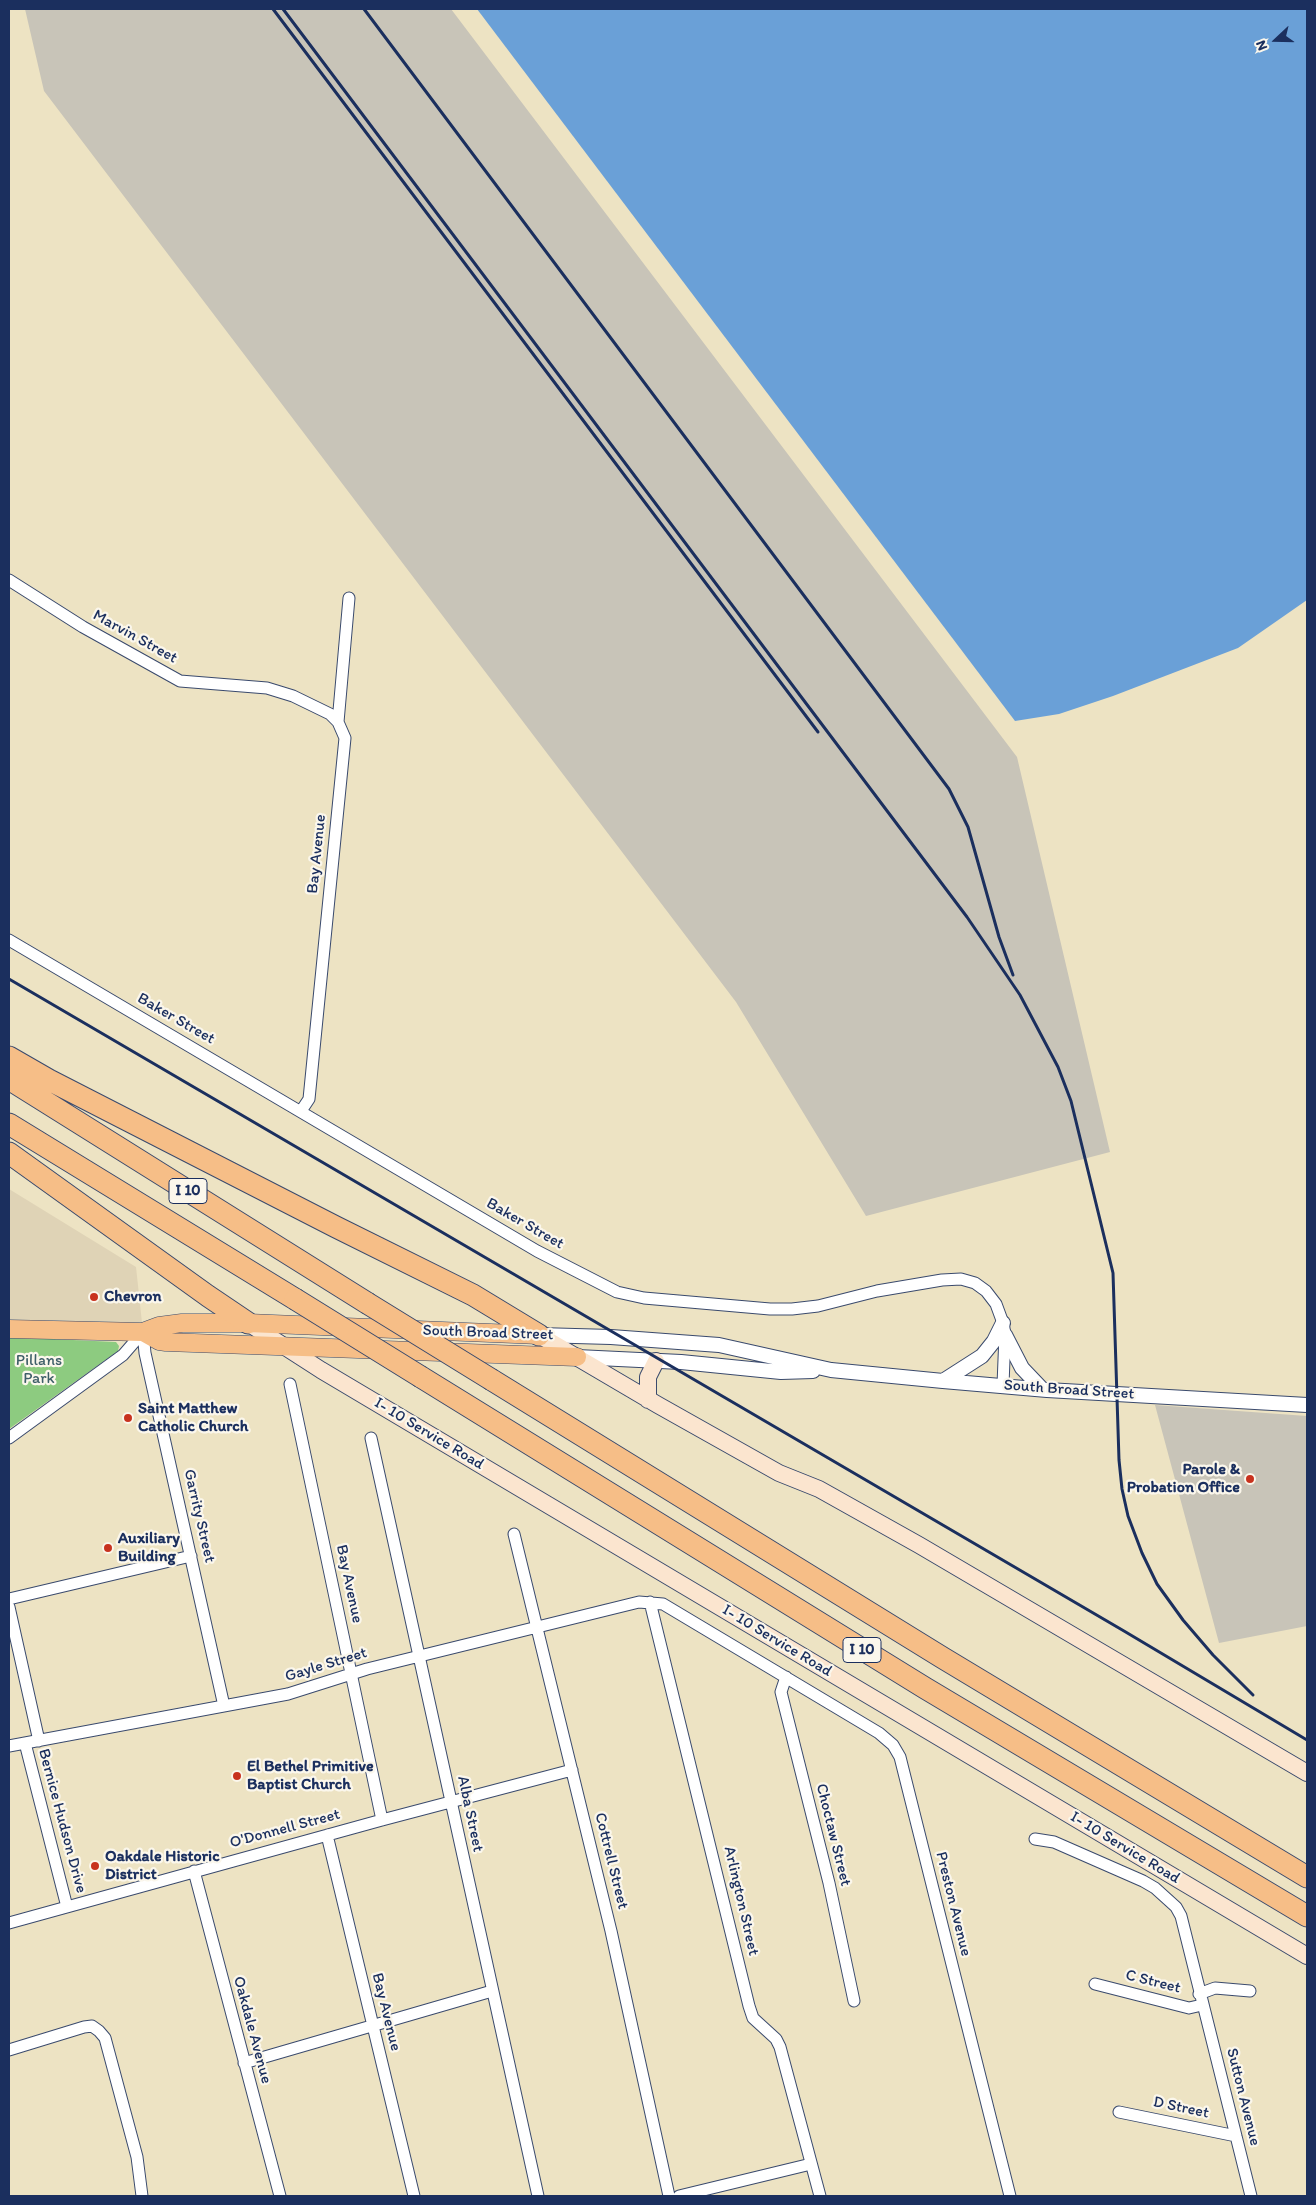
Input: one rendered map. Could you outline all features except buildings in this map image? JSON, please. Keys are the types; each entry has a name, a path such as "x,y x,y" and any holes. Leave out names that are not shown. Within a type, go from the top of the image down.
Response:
{"highway":[{"path":"9,1056 49,1080 336,1228 473,1295 540,1335"},
{"name":"I 10","path":"9,1079 367,1303 943,1658 1307,1877"},
{"name":"I 10","path":"9,1124 925,1688 1307,1916"},
{"path":"9,1153 248,1323"}],"main road":[{"name":"South Broad Street","path":"9,1329 144,1332 158,1326 182,1323 248,1323 540,1335"},
{"name":"I- 10 Service Road","path":"248,1323 329,1375 1307,1956"},
{"name":"South Broad Street","path":"144,1332 166,1342 577,1357"},
{"path":"540,1335 648,1400 779,1473 819,1489 877,1522 1307,1773"},
{"path":"648,1400 648,1378 656,1361"}],"street":[{"name":"Marvin Street","path":"9,580 83,627 180,681 267,688 293,696 330,714 338,722"},
{"name":"Bay Avenue","path":"302,1111 309,1100 345,738 338,722 349,598"},
{"name":"Baker Street","path":"9,940 537,1251 617,1292 644,1298 770,1309 792,1309 818,1306 886,1290 942,1280 960,1279 975,1283 986,1291 996,1304 1004,1329 1003,1385"},
{"path":"943,1381 982,1356 1004,1329 1022,1368 1042,1389"},
{"path":"9,1438 122,1355 144,1332"},
{"name":"Garrity Street","path":"144,1332 146,1355 224,1706"},
{"name":"South Broad Street","path":"540,1335 611,1337 719,1345 831,1370 943,1381 1307,1405"},
{"name":"South Broad Street","path":"577,1357 656,1361 781,1372 831,1370"},
{"name":"Bay Avenue","path":"290,1384 382,1820"},
{"name":"Alba Street","path":"371,1438 538,2196"},
{"name":"Cottrell Street","path":"514,1534 611,1931 669,2196"},
{"path":"9,1599 191,1556"},
{"name":"Gayle Street","path":"9,1746 288,1694 419,1655 538,1628 639,1602 650,1602"},
{"name":"Preston Avenue","path":"650,1602 663,1604 676,1610 879,1734 893,1745 900,1757 1010,2196"},
{"name":"Arlington Street","path":"650,1602 749,2006 753,2018 776,2039 780,2047 820,2196"},
{"name":"Bernice Hudson Drive","path":"9,1607 39,1741"},
{"name":"Choctaw Street","path":"786,1677 781,1692 829,1883 854,2001"},
{"name":"Bernice Hudson Drive","path":"25,1743 68,1907"},
{"name":"O'Donnell Street","path":"9,1924 327,1835 572,1770"},
{"name":"Bay Avenue","path":"327,1835 414,2196"},
{"path":"1035,1839 1054,1842 1143,1881 1176,1906 1199,1994"},
{"name":"Oakdale Avenue","path":"194,1872 280,2196"},
{"name":"C Street","path":"1095,1984 1189,2008 1202,2006"},
{"name":"C Street","path":"1199,1994 1215,1988 1250,1991"},
{"path":"244,2063 492,1991"},
{"name":"Sutton Avenue","path":"1199,1994 1252,2196"},
{"path":"9,2050 84,2027 92,2026 105,2038 137,2157 142,2196"},
{"name":"D Street","path":"1119,2112 1236,2136"},
{"path":"679,2196 811,2164"}],"shaded area":[{"path":"25,9 451,9 1017,757 1110,1152 866,1216 736,1002 44,91"},
{"path":"9,1189 136,1267 143,1332 9,1328"},
{"path":"1155,1405 1307,1416 1307,1626 1219,1643"}],"green space":[{"name":"Pillans Park","path":"9,1337 116,1342 119,1346 118,1351 9,1429"}],"water":[{"path":"477,9 1307,9 1307,600 1238,648 1113,696 1059,714 1015,721"}],"railway":[{"path":"273,9 818,732"},
{"path":"283,9 967,917 1020,995 1058,1067 1071,1101 1113,1273 1119,1460 1122,1489 1128,1516 1142,1553 1157,1584 1183,1620 1213,1655 1253,1695"},
{"path":"364,9 949,789 968,827 999,937 1013,975"},
{"path":"9,979 1307,1740"}],"place":[{"name":"Chevron","path":"94,1297"},
{"name":"Saint Matthew Catholic Church","path":"128,1418"},
{"name":"Parole & Probation Office","path":"1250,1479"},
{"name":"Auxiliary Building","path":"108,1548"},
{"name":"El Bethel Primitive Baptist Church","path":"237,1776"},
{"name":"Oakdale Historic District","path":"95,1866"}]}
